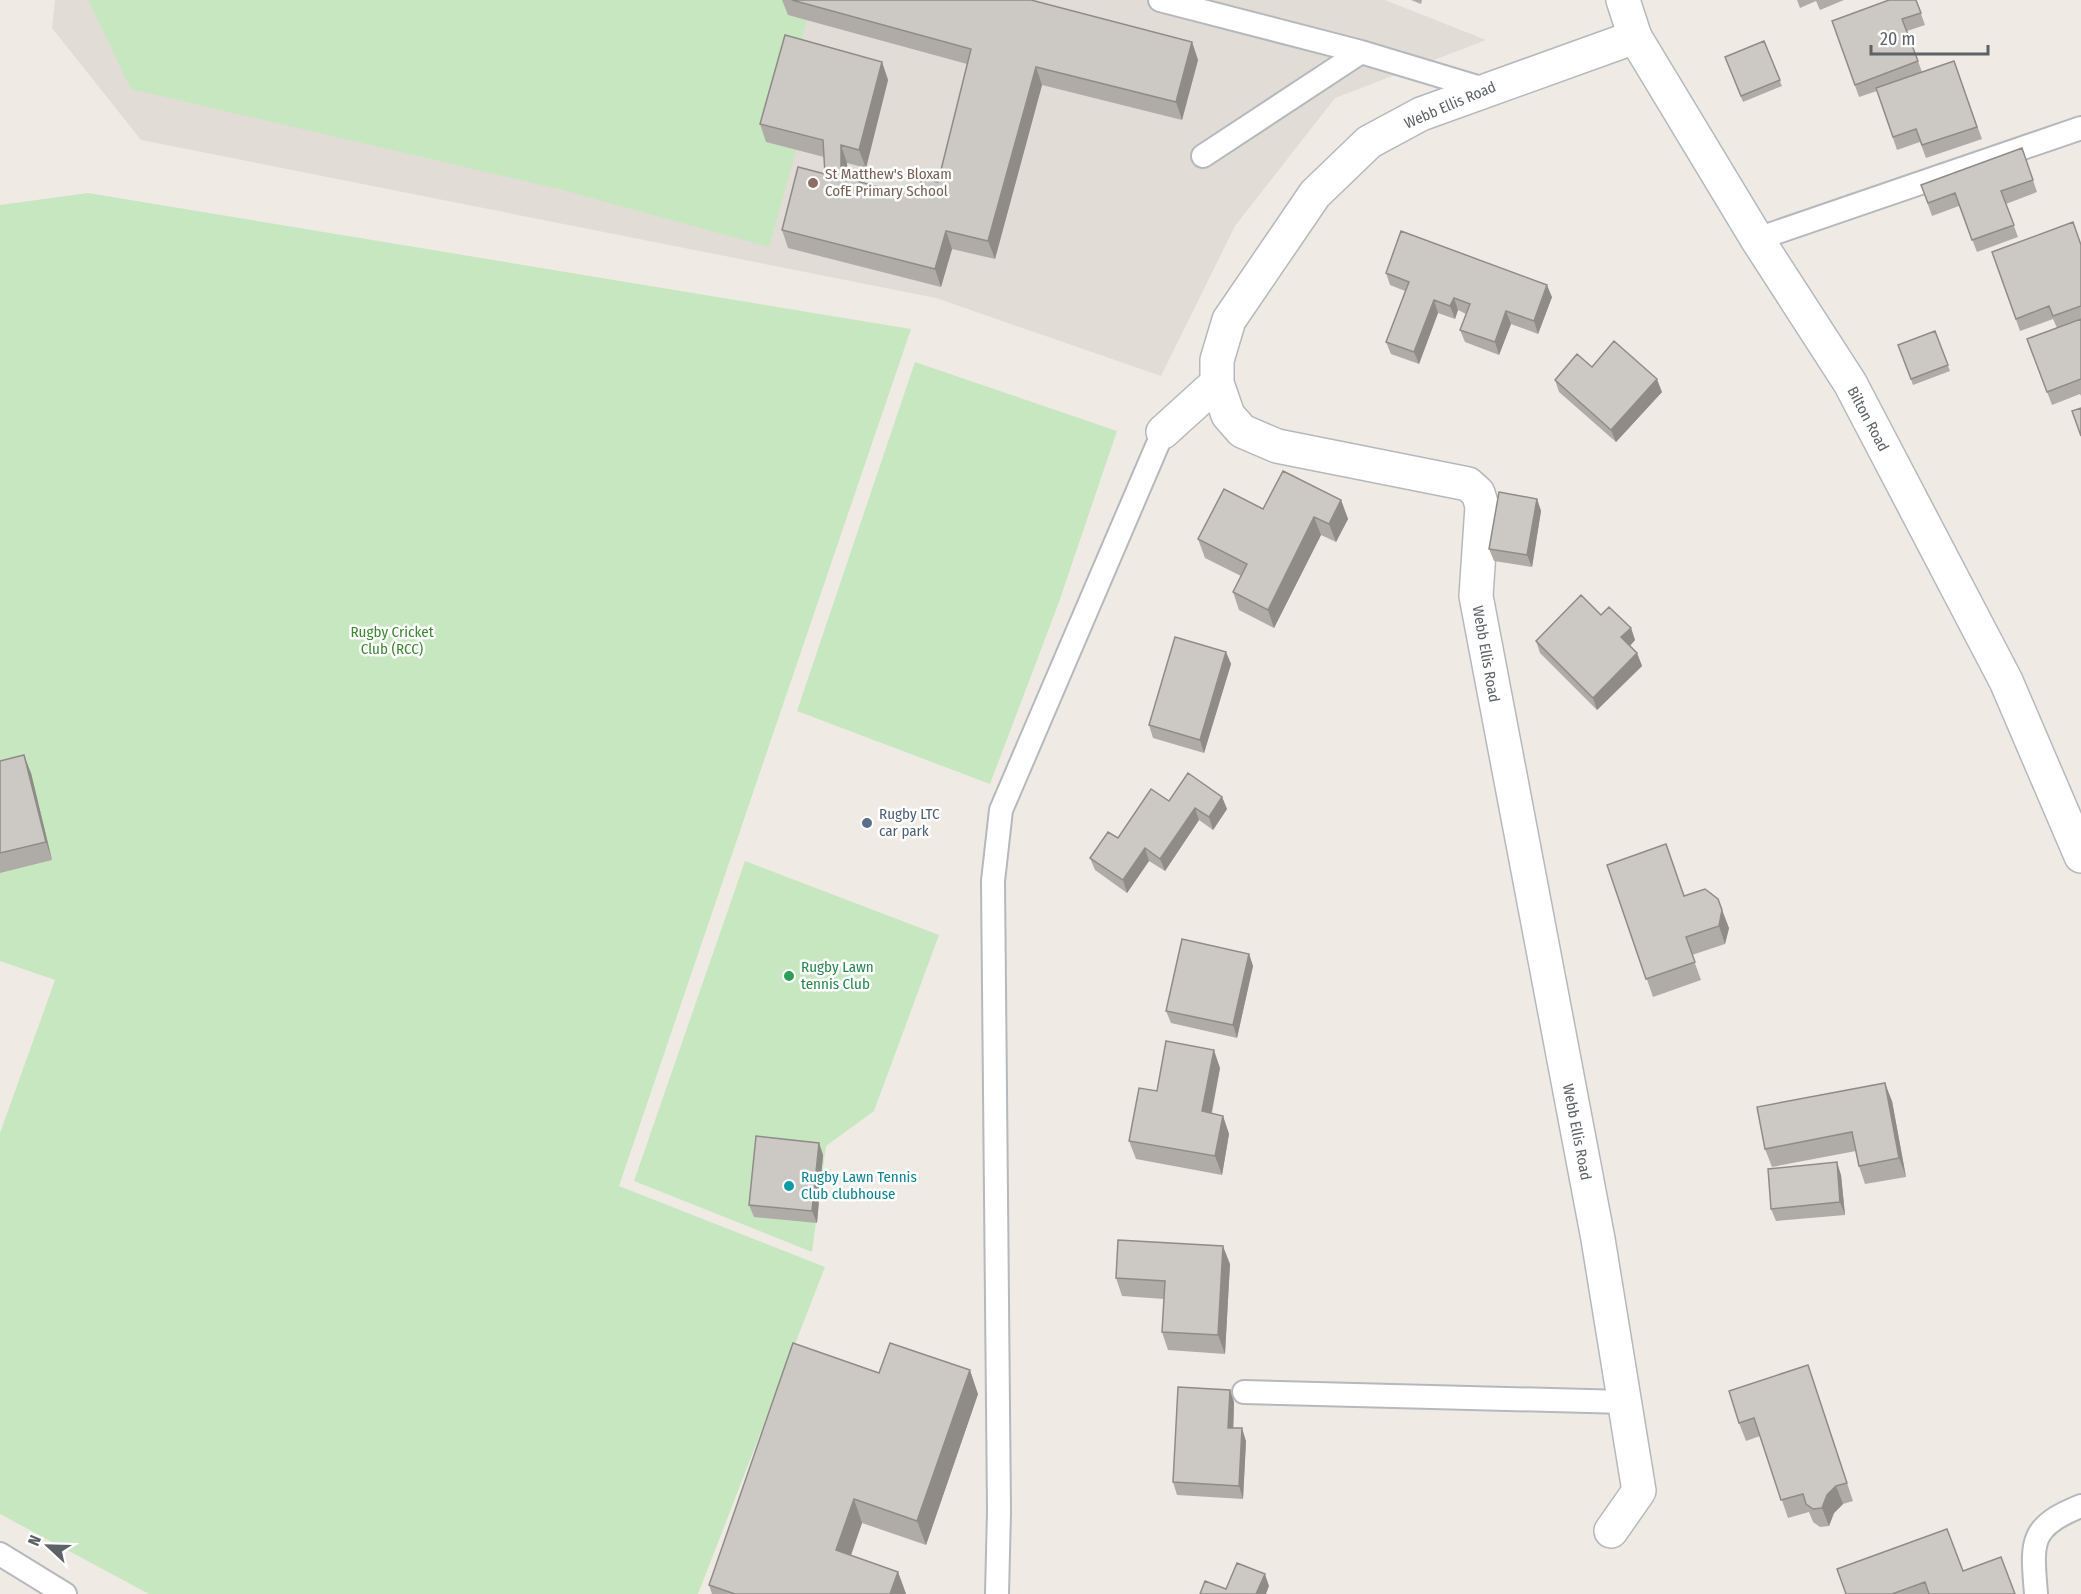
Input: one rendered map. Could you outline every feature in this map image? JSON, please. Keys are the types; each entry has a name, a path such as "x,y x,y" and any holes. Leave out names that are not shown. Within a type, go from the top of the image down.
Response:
{"street":[{"name":"Bilton Road","path":"1623,0 1635,37 1757,239 1850,384 1995,659 2081,856"},
{"name":"Webb Ellis Road","path":"1611,1531 1640,1491 1598,1239 1483,641 1476,596 1482,506 1478,493 1468,484 1277,446 1242,431 1228,415 1217,383 1217,360 1229,320 1315,194 1369,142 1421,114 1484,89 1635,37"},
{"path":"1163,432 1217,383"}],"lane":[{"path":"1160,0 1361,52 1484,89"},
{"path":"1203,156 1361,52"},
{"path":"1757,239 2081,128"},
{"path":"997,1594 999,1511 993,881 1001,810 1163,432"},
{"path":"1244,1392 1625,1402"},
{"path":"2036,1594 2033,1550 2038,1531 2066,1512 2081,1506"},
{"path":"0,1554 65,1594"}],"shaded area":[{"name":"St Matthew's Bloxam CofE Primary School","path":"55,0 1385,0 1486,40 1335,98 1235,226 1161,376 936,298 141,140 52,28"}],"green space":[{"path":"88,0 792,0 807,20 767,141 796,150 769,247 559,189 131,89"},
{"name":"Rugby Cricket Club (RCC)","path":"88,193 911,329 619,1186 825,1267 698,1594 149,1594 0,1514 0,1133 55,980 0,961 0,205"},
{"path":"915,362 1117,431 1059,602 990,784 797,711"},
{"path":"745,861 939,935 874,1111 826,1146 812,1252 634,1181"}],"building":[{"path":"792,0 1031,0 1192,42 1176,102 1036,67 988,241 946,231 935,269 782,230 798,167 825,174 823,140 760,124 785,35 882,62 859,150 841,145 841,177 917,197 922,178 938,182 971,49"},
{"path":"1889,0 1916,0 1921,13 1902,19 1918,61 1855,85 1832,21"},
{"path":"1764,41 1780,80 1741,96 1725,57"},
{"path":"1954,61 1977,127 1922,145 1916,129 1893,137 1876,88"},
{"path":"2022,148 2033,180 2001,191 2014,225 1972,240 1955,193 1928,203 1921,185"},
{"path":"2073,222 2081,245 2081,306 2053,316 2049,306 2016,319 1992,252"},
{"path":"1401,231 1547,285 1534,321 1506,311 1495,342 1460,330 1470,304 1454,298 1450,306 1434,300 1414,352 1386,342 1409,282 1386,273"},
{"path":"2081,319 2081,379 2047,392 2027,339"},
{"path":"1935,331 1948,365 1911,379 1898,345"},
{"path":"1614,341 1657,379 1611,430 1555,380 1577,354 1592,367"},
{"path":"2081,408 2081,436 2072,411"},
{"path":"1283,471 1341,500 1329,524 1314,517 1268,610 1233,592 1247,564 1198,539 1224,489 1263,509"},
{"path":"1499,492 1537,499 1527,555 1489,549"},
{"path":"1581,595 1601,615 1609,607 1631,628 1621,637 1637,653 1593,698 1536,641"},
{"path":"1175,637 1226,652 1200,740 1149,725"},
{"path":"24,755 46,842 0,853 0,761"},
{"path":"1188,773 1222,797 1209,817 1195,808 1160,859 1145,848 1123,880 1090,858 1108,832 1118,838 1151,789 1169,801"},
{"path":"1666,844 1684,896 1705,889 1718,899 1722,910 1719,926 1686,937 1695,962 1646,979 1607,865"},
{"path":"1182,939 1249,954 1233,1025 1166,1011"},
{"path":"1166,1041 1214,1050 1202,1111 1223,1116 1215,1156 1129,1141 1139,1088 1157,1091"},
{"path":"1885,1083 1899,1158 1859,1166 1852,1132 1765,1149 1757,1107"},
{"name":"Rugby Lawn Tennis Club clubhouse","path":"756,1136 819,1143 812,1211 749,1205"},
{"path":"1837,1162 1840,1202 1771,1209 1768,1169"},
{"path":"1118,1240 1223,1246 1218,1335 1162,1332 1165,1281 1116,1278"},
{"path":"793,1343 879,1373 890,1343 970,1370 917,1521 854,1499 836,1550 898,1572 890,1594 735,1594 709,1585"},
{"path":"1808,1365 1847,1483 1836,1486 1827,1495 1822,1508 1813,1509 1806,1504 1803,1494 1781,1500 1754,1418 1739,1423 1729,1391"},
{"path":"1178,1387 1230,1390 1228,1428 1242,1428 1239,1486 1173,1482"},
{"path":"1947,1529 1963,1571 2001,1557 2015,1594 1929,1594 1925,1582 1892,1594 1846,1594 1837,1569"},
{"path":"1237,1563 1265,1574 1256,1594 1200,1594 1205,1581 1226,1589"}],"place":[{"name":"St Matthew's Bloxam CofE Primary School","path":"813,183"},
{"name":"Rugby LTC car park","path":"867,823"},
{"name":"Rugby Lawn tennis Club","path":"789,976"},
{"name":"Rugby Lawn Tennis Club clubhouse","path":"789,1186"}]}
